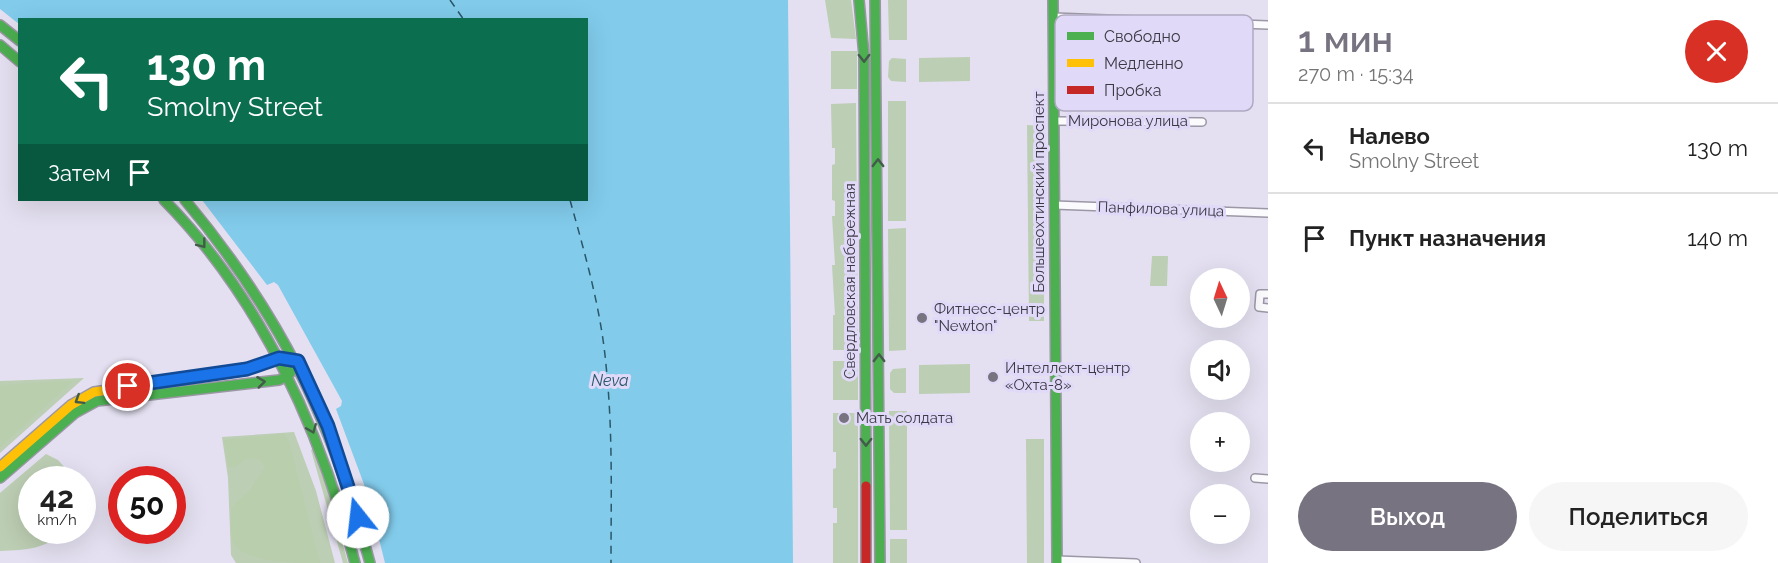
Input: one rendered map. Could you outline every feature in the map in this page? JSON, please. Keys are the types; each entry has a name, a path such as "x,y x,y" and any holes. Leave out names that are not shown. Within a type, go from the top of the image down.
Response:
{"main road":[{"name":"Свердловская набережная","path":"859,0 864,66 866,563"},
{"name":"Свердловская набережная","path":"875,0 878,26 880,563"},
{"name":"Большеохтинский проспект","path":"1053,0 1057,561"},
{"path":"0,25 18,39"},
{"path":"0,45 18,60"},
{"path":"165,201 215,261 279,358 313,429 334,486 355,563"},
{"path":"186,201 232,255 279,327 314,392 348,481 370,563"},
{"path":"0,467 71,405 94,392 247,369 279,358 298,361"},
{"path":"0,478 75,413 96,401 267,382 288,376 298,361"}],"street":[{"path":"1253,24 1268,25"},
{"name":"Миронова улица","path":"1054,120 1202,122"},
{"name":"Панфилова улица","path":"1054,206 1268,213"},
{"path":"1268,294 1260,294 1259,307 1268,308"},
{"path":"1255,478 1268,479"},
{"path":"1057,561 1136,563"}],"green space":[{"path":"825,0 851,0 856,39 831,38"},
{"path":"888,0 907,0 907,40 889,40"},
{"path":"831,51 857,51 857,89 831,89"},
{"path":"970,57 970,81 919,82 919,58"},
{"path":"892,58 906,59 906,82 891,81 888,77 889,61"},
{"path":"888,101 906,101 906,221 888,221"},
{"path":"856,103 858,350 833,350 833,315 835,315 832,265 835,265 832,216 835,216 835,201 832,200 832,165 835,164 835,148 832,148 831,104"},
{"path":"1027,125 1044,126 1044,321 1029,321"},
{"path":"906,228 906,350 889,351 888,229"},
{"path":"1152,256 1168,256 1167,286 1150,286"},
{"path":"833,361 858,361 858,400 833,400"},
{"path":"970,364 970,393 919,394 919,365"},
{"path":"906,368 906,393 894,393 890,389 890,373 893,369"},
{"path":"84,378 0,453 0,381"},
{"path":"73,381 0,447 0,385"},
{"path":"889,411 907,411 907,530 890,530"},
{"path":"833,413 858,413 858,563 833,563 833,523 837,523 837,508 833,508 833,469 836,468 836,452 833,452"},
{"path":"294,432 316,491 335,563 236,563 231,555 228,478 222,437"},
{"path":"284,434 289,442 320,563 285,562 259,558 247,554 233,542 231,508 250,490 265,467 260,460 247,458 235,467 229,467 224,440"},
{"path":"1026,439 1044,439 1044,563 1027,563"},
{"path":"313,449 327,488 348,563 343,563 311,450"},
{"path":"46,454 58,460 63,466 32,466"},
{"path":"18,478 18,544 45,544 19,550 0,551 0,493"},
{"path":"890,539 907,539 907,563 890,563"}],"water":[{"name":"Neva","path":"0,0 788,0 793,563 385,563 368,495 336,409 341,406 342,401 278,285 274,282 267,285 203,201 588,201 588,18 18,18 18,23 0,9"}],"ferry route":[{"path":"450,0 463,18"},
{"path":"570,201 587,261 604,344 611,439 611,563"}],"traffic: fast":[{"path":"859,0 864,56 866,486"},
{"path":"875,0 880,563"},
{"path":"1053,0 1057,563"},
{"path":"0,25 18,39"},
{"path":"0,45 18,60"},
{"path":"165,201 199,238 230,280 258,323 283,369 324,464 355,563"},
{"path":"186,201 219,242 249,285 299,371 320,415 338,462 370,563"},
{"path":"219,374 247,370 279,358 298,361"},
{"path":"0,478 75,413 97,401 279,380 288,376 298,361"}],"traffic: slow":[{"path":"0,467 71,405 94,392 219,374"}],"traffic: jam":[{"path":"866,486 866,563"}],"place":[{"name":"Фитнесс-центр \"Newton\"","path":"922,318"},
{"name":"Интеллект-центр «Охта-8»","path":"993,377"},
{"name":"Мать солдата","path":"844,418"}],"route":[{"path":"128,386 247,369 279,358 298,361 328,426 358,517"}]}
